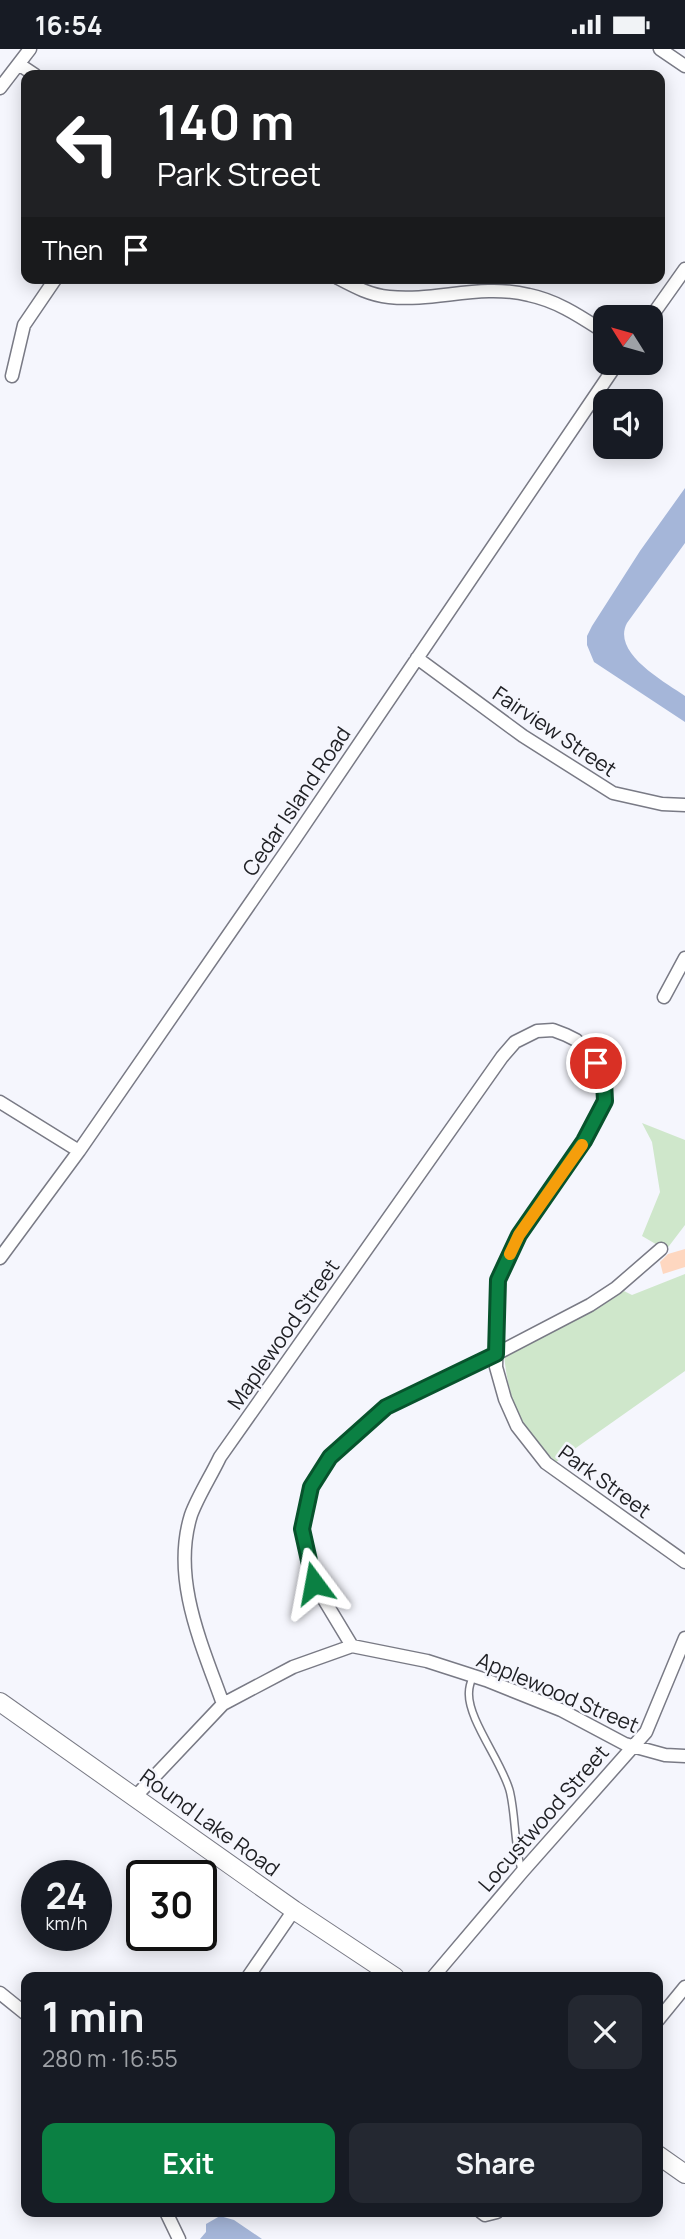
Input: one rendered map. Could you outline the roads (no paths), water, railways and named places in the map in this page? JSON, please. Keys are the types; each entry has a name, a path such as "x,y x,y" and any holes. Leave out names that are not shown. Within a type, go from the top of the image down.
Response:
{"street":[{"path":"0,88 30,49"},
{"path":"660,49 685,66"},
{"path":"20,65 28,70"},
{"path":"660,305 685,269"},
{"path":"12,376 24,325 52,284"},
{"path":"350,284 387,297 463,291 527,294 561,304 593,325"},
{"name":"Cedar Island Road","path":"0,1258 79,1151 609,375"},
{"name":"Fairview Street","path":"417,658 523,736 613,793 685,805"},
{"path":"664,997 685,958"},
{"name":"Park Street","path":"537,1031 553,1030 576,1040 596,1063 604,1081 605,1101 584,1141 519,1235 498,1280 496,1367 517,1426 547,1463 685,1562"},
{"name":"Maplewood Street","path":"223,1704 193,1620 183,1564 191,1515 220,1457 502,1058 515,1042 537,1031"},
{"path":"0,1102 79,1151"},
{"path":"135,1797 223,1704 293,1667 352,1646 314,1583 302,1529 311,1487 330,1457 386,1407 576,1312 616,1288 661,1249"},
{"name":"Locustwood Street","path":"437,1972 646,1732 685,1638"},
{"name":"Applewood Street","path":"352,1646 427,1661 473,1676 561,1710 632,1746 665,1755 685,1756"},
{"name":"Round Lake Road","path":"0,1702 294,1910 387,1972"},
{"path":"251,1972 294,1910"},
{"path":"663,2014 685,1987"},
{"path":"0,1993 21,2010"},
{"path":"663,2159 685,2174"},
{"path":"168,2217 179,2239"}],"lane":[{"path":"473,1676 468,1694 509,1788 515,1819 517,1855 522,1872"}],"water":[{"path":"685,488 685,543 627,623 624,634 626,645 633,656 654,675 685,696 685,722 594,662 587,645 587,636 640,551"},
{"path":"224,2217 234,2220 262,2239 200,2239 206,2232 206,2224"}]}
